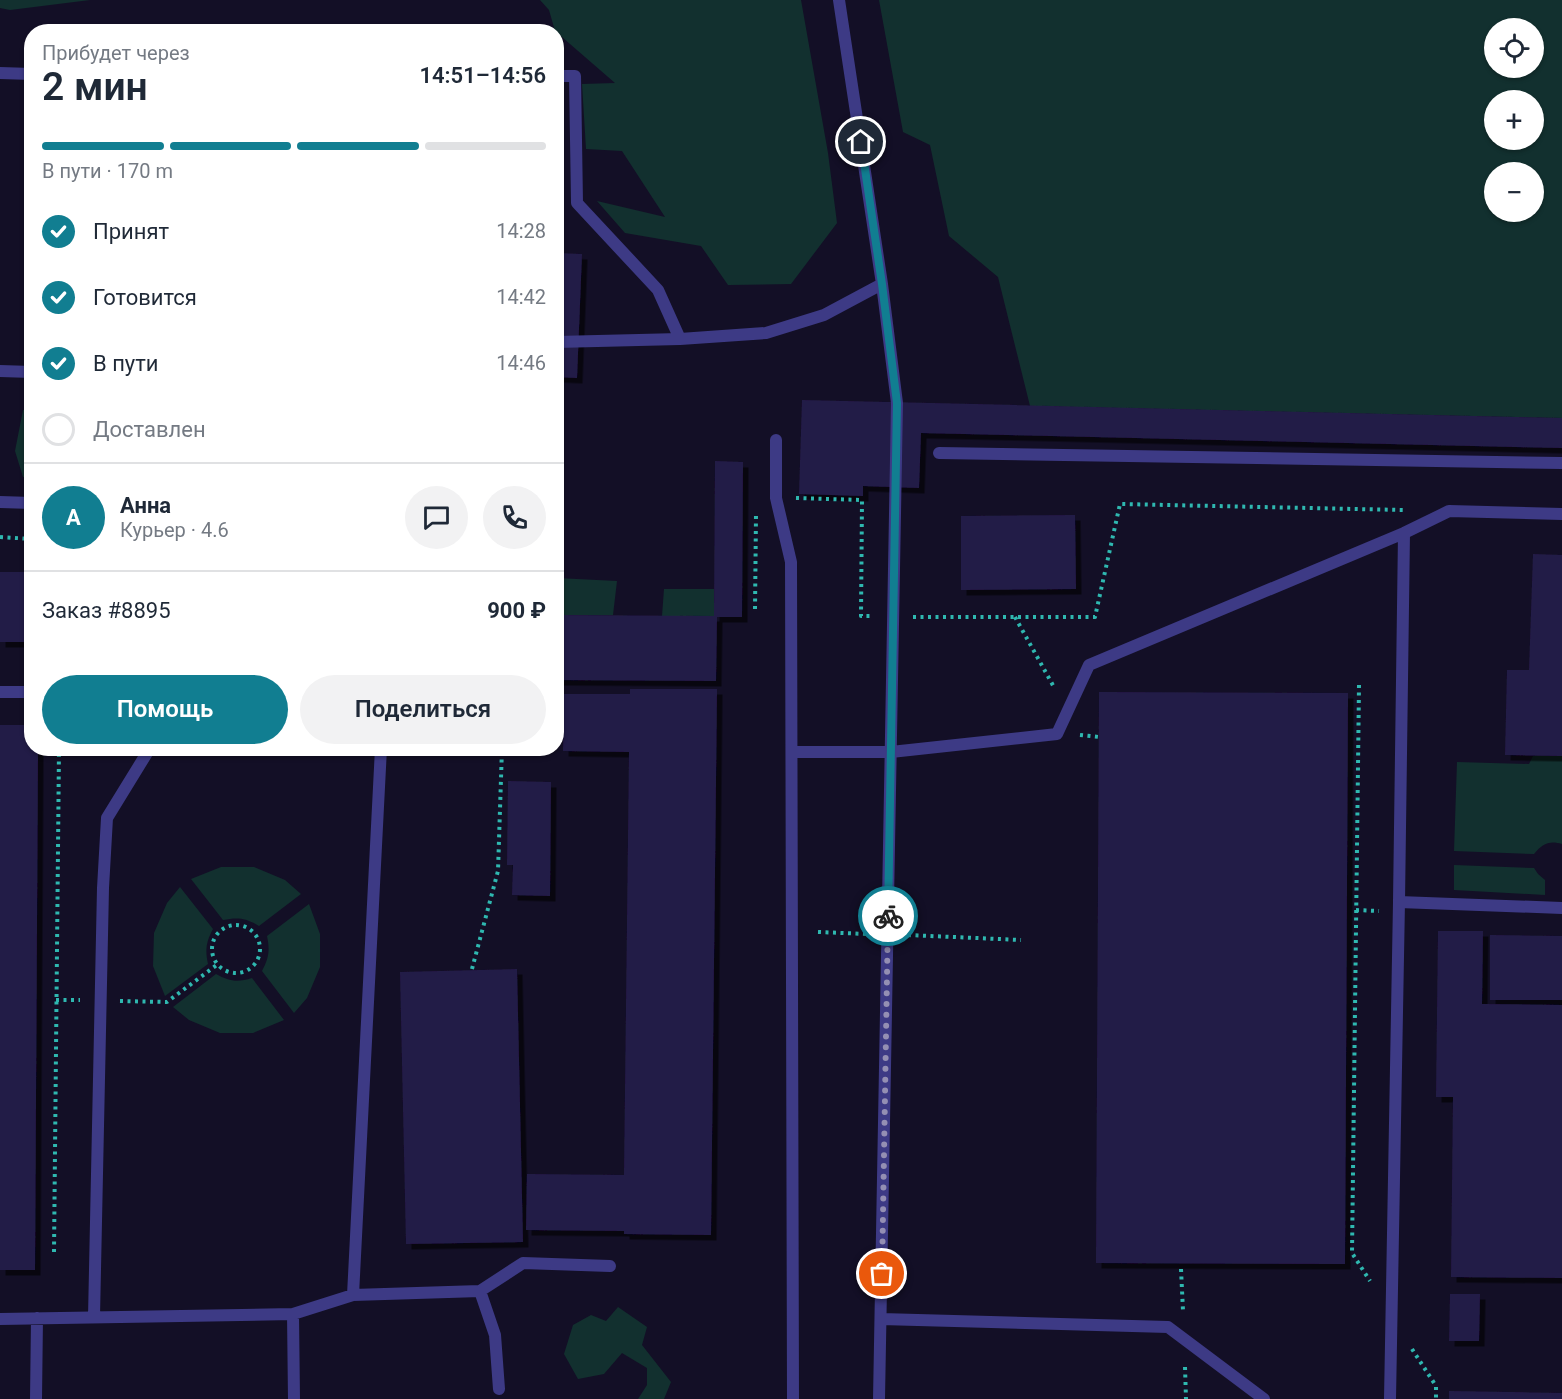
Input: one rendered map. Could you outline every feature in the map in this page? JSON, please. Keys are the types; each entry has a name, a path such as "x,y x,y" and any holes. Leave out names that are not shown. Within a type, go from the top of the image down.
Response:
{"lane":[{"path":"838,0 882,284 897,403 879,1399"},
{"path":"0,73 24,74"},
{"path":"564,76 575,76 577,203 657,290 680,339"},
{"path":"564,342 680,339 766,333 824,315 882,284"},
{"path":"0,371 24,372"},
{"path":"776,440 776,498 791,562 793,1399"},
{"path":"939,453 1562,463"},
{"path":"0,502 24,503"},
{"path":"792,752 891,752 1057,734 1089,665 1404,533 1449,511 1562,514"},
{"path":"1390,1399 1404,533"},
{"path":"0,692 24,692"},
{"path":"94,1317 103,888 107,818 145,756"},
{"path":"353,1295 381,756"},
{"path":"1399,902 1562,908"},
{"path":"0,1319 293,1314 353,1295 480,1291 523,1263 610,1266"},
{"path":"480,1291 495,1335 499,1389"},
{"path":"293,1314 294,1399"},
{"path":"36,1399 37,1318"},
{"path":"881,1319 1168,1327 1264,1399"}],"path":[{"path":"755,609 756,497 862,500 861,616 1095,617 1120,504 1449,511"},
{"path":"0,537 24,538"},
{"path":"1014,616 1081,736 1099,737"},
{"path":"1359,684 1352,1253 1436,1386 1436,1399"},
{"path":"54,1252 59,756"},
{"path":"472,969 498,871 502,756"},
{"path":"236,925 246,927 255,933 260,943 260,953 255,963 247,970 226,971 218,964 213,955 213,944 217,934 225,927 236,925"},
{"path":"818,932 1021,939"},
{"path":"56,1000 167,1002 218,964"}],"green space":[{"path":"0,0 90,0 10,10 0,8"},
{"path":"540,0 801,0 828,153 837,223 791,284 728,285 701,246 625,233 597,201 665,217 622,151 586,149 582,84 615,83 564,39 564,24 553,24 549,10"},
{"path":"879,0 1562,0 1562,418 1030,406 998,277 949,236 930,145 903,132"},
{"path":"23,410 24,410 24,477 15,451"},
{"path":"564,578 617,581 613,615 564,615"},
{"path":"664,589 714,589 714,616 662,616"},
{"path":"1533,756 1562,756 1562,844 1553,842 1546,844 1534,854 1454,851 1457,762 1529,764"},
{"path":"1454,865 1534,868 1545,880 1545,895 1454,890"},
{"path":"221,867 254,867 285,880 301,894 259,926 242,919 223,920 191,879"},
{"path":"180,887 213,929 207,946 208,964 165,996 153,966 154,933 167,903"},
{"path":"309,904 320,934 320,967 307,998 294,1013 262,971 268,954 267,936"},
{"path":"216,974 233,981 252,978 284,1020 253,1033 220,1033 189,1020 173,1007"},
{"path":"618,1307 647,1327 642,1345 671,1382 664,1399 638,1399 647,1385 647,1368 622,1353 604,1374 578,1379 564,1354 573,1325 591,1315 606,1321"}],"building":[{"path":"564,253 582,254 577,378 564,377"},
{"path":"802,400 1562,418 1562,448 921,433 919,488 863,486 863,496 799,494"},
{"path":"715,461 743,462 742,617 717,617 716,681 564,680 564,615 714,616"},
{"path":"1075,515 1076,589 961,590 961,516"},
{"path":"1533,554 1562,555 1562,756 1505,755 1507,670 1529,670"},
{"path":"0,572 24,572 24,642 0,642"},
{"path":"630,689 717,689 711,1235 526,1230 527,1174 624,1175 629,752 564,751 564,694 630,694"},
{"path":"1099,692 1348,693 1345,1264 1096,1263"},
{"path":"0,725 24,725 24,756 38,756 35,1270 0,1270"},
{"path":"508,781 551,782 550,896 512,895 513,865 507,865"},
{"path":"1438,931 1483,931 1482,1004 1562,1005 1562,1278 1451,1277 1453,1097 1436,1097"},
{"path":"1490,935 1562,936 1562,1000 1490,1000"},
{"path":"517,969 523,1242 406,1244 400,972"},
{"path":"1450,1294 1480,1294 1479,1341 1449,1341"},
{"path":"1449,1391 1562,1393 1562,1399 1449,1399"}],"way so far":[{"path":"882,1274 888,916"}],"route":[{"path":"861,142 897,403 888,916"}]}
